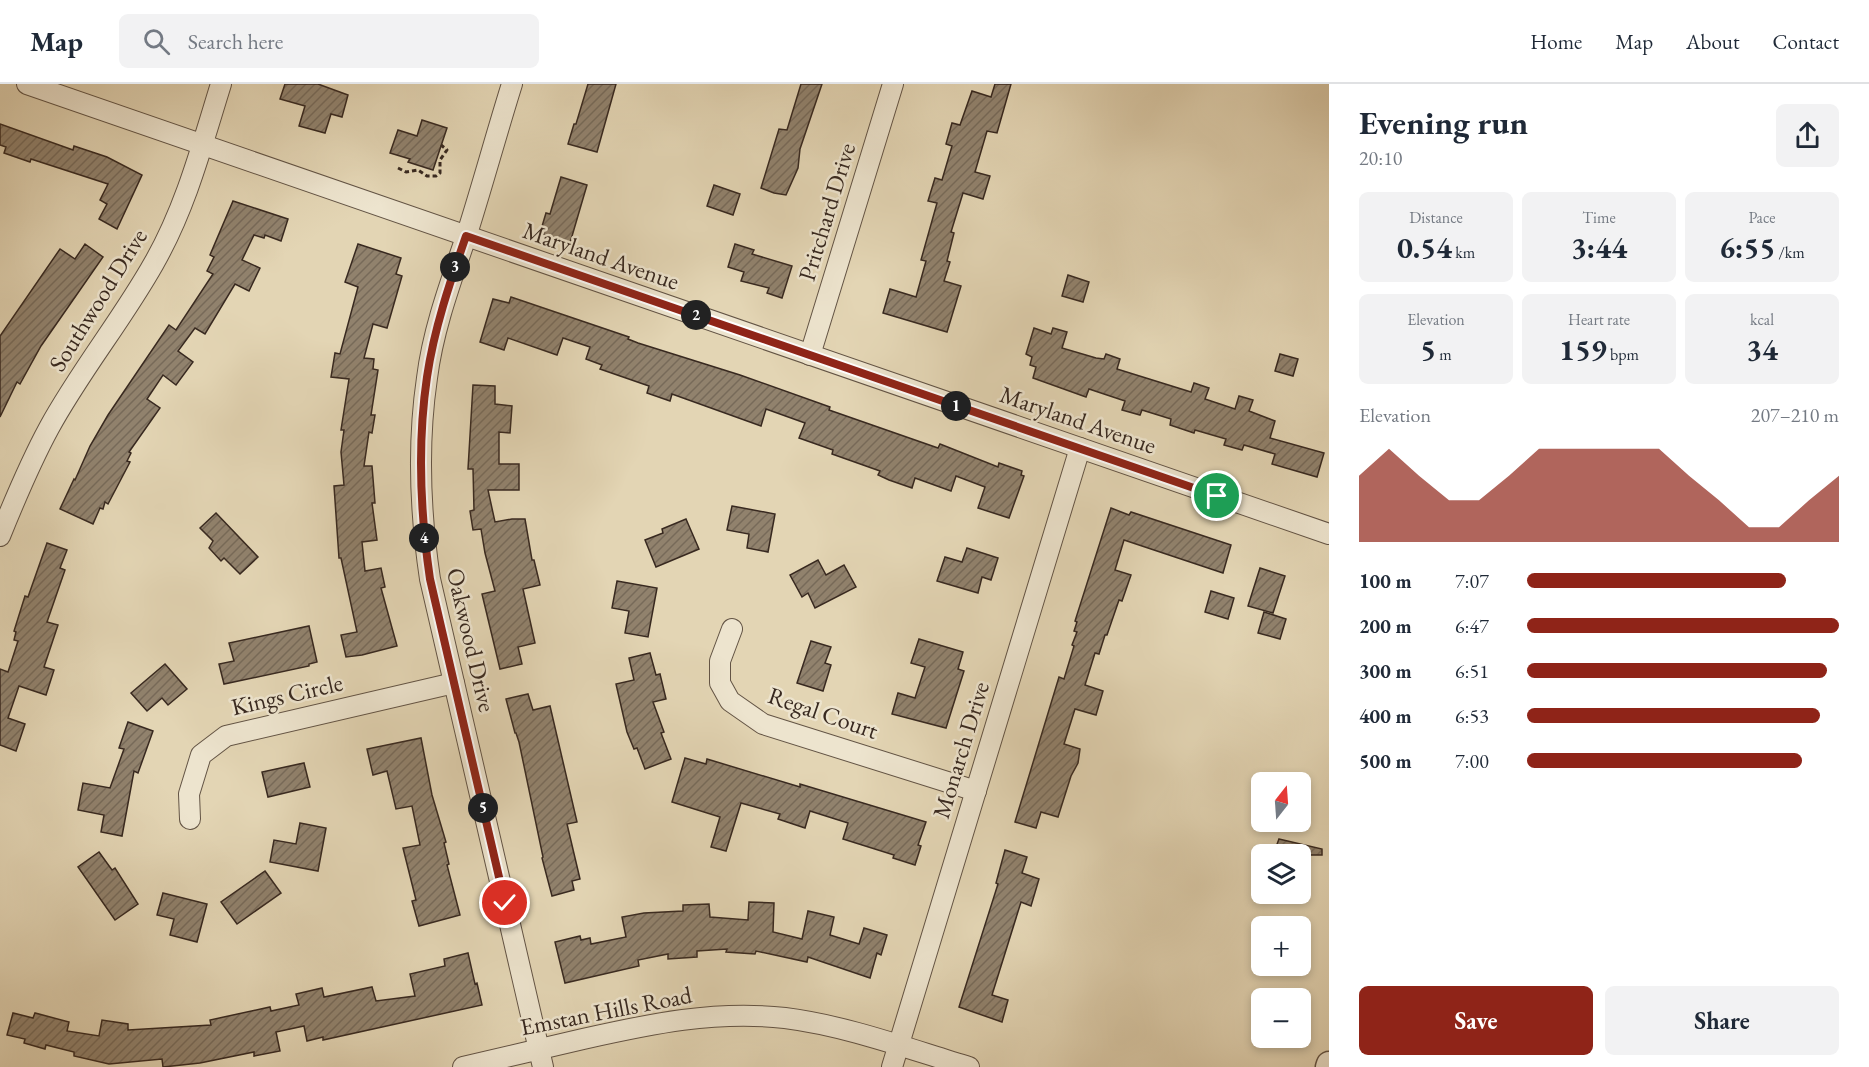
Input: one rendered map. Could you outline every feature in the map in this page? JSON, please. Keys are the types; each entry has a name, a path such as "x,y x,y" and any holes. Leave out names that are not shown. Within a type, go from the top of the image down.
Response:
{"street":[{"name":"Maryland Avenue","path":"27,84 1329,534"},
{"name":"Southwood Drive","path":"0,536 21,482 49,427 155,262 174,225 203,145 221,84"},
{"name":"Oakwood Drive","path":"512,84 437,327 427,376 421,437 420,478 423,528 430,579 541,1058"},
{"name":"Pritchard Drive","path":"810,355 893,84"},
{"name":"Monarch Drive","path":"892,1067 1080,448"},
{"name":"Regal Court","path":"732,629 720,660 720,683 730,701 763,724 976,791"},
{"name":"Kings Circle","path":"190,819 189,794 201,755 226,736 454,683"},
{"name":"Emstan Hills Road","path":"463,1067 541,1058 639,1026 675,1019 721,1016 784,1018 820,1024 969,1067"}],"path":[{"path":"398,168 406,171 418,170 427,176 436,176 440,173 440,160 447,150 441,145"}],"building":[{"path":"285,84 318,84 348,95 342,117 331,114 325,133 299,126 305,106 280,99"},
{"path":"588,84 616,84 597,152 568,144"},
{"path":"801,84 822,84 800,149 798,168 786,195 774,193 761,188 779,129 787,130"},
{"path":"995,84 1011,84 997,133 987,131 975,172 990,176 983,199 963,193 951,232 954,233 947,261 950,262 944,281 961,286 947,332 883,313 890,289 916,297 926,261 921,260 937,203 928,201 935,178 942,180 952,146 946,144 952,123 960,125 972,91 991,97"},
{"path":"422,120 447,128 433,170 390,153 398,130 417,136"},
{"path":"0,124 73,150 74,146 107,157 142,175 117,229 99,219 107,204 100,200 108,184 31,159 30,162 4,153 6,147 0,145"},
{"path":"561,177 587,185 570,243 540,233 546,213 550,214"},
{"path":"714,185 740,194 733,215 707,206"},
{"path":"233,201 288,219 281,241 265,235 264,238 254,235 242,260 260,268 249,291 235,284 205,334 195,328 178,351 193,362 176,385 163,375 147,399 160,408 129,452 131,453 127,461 130,462 108,504 105,502 103,509 100,508 93,524 60,509 90,446 108,415 169,325 176,330 213,274 207,271 214,257 210,255"},
{"path":"85,244 103,257 41,346 20,384 17,382 0,417 0,336 60,249 75,259"},
{"path":"358,244 401,258 396,274 402,276 387,328 373,324 364,358 374,359 373,369 378,370 371,415 375,415 372,433 369,432 364,466 372,466 375,503 372,503 377,540 362,542 365,571 381,568 385,587 381,588 397,646 346,657 341,635 357,632 341,558 339,558 334,486 344,485 341,452 344,430 341,430 349,379 331,377 335,353 340,354 358,287 345,282"},
{"path":"735,244 754,250 752,254 792,266 782,298 767,293 769,288 741,281 744,272 728,267"},
{"path":"1068,275 1089,282 1083,302 1062,296"},
{"path":"511,297 629,337 628,339 638,343 740,375 830,407 829,410 938,448 940,444 998,467 999,463 1022,471 1021,475 1024,476 1009,518 978,508 985,487 956,476 951,491 915,478 912,488 889,480 878,475 880,471 832,454 833,450 799,438 805,423 766,409 761,426 672,394 670,401 647,393 649,386 600,369 602,365 586,359 590,347 563,338 557,355 508,338 504,350 480,342 493,299 509,303"},
{"path":"1034,328 1051,334 1053,328 1067,332 1062,348 1096,358 1104,359 1106,354 1120,359 1117,369 1191,392 1194,383 1209,388 1205,399 1235,409 1239,396 1253,400 1249,411 1275,421 1270,438 1324,453 1317,477 1272,464 1275,454 1244,445 1242,450 1224,445 1226,439 1195,430 1194,433 1170,425 1171,419 1142,410 1140,415 1122,410 1125,401 1089,389 1086,397 1033,378 1036,367 1030,365 1032,357 1026,354"},
{"path":"1280,354 1298,359 1293,376 1275,371"},
{"path":"473,385 495,386 495,404 512,406 510,433 499,432 499,464 519,464 519,490 488,490 495,522 525,519 532,560 534,560 540,585 523,589 535,643 518,647 522,664 500,669 482,594 495,591 481,529 473,530 470,511 474,510 473,469 468,469"},
{"path":"732,506 775,514 768,552 747,548 749,534 727,530"},
{"path":"1111,508 1129,515 1131,512 1231,545 1223,573 1124,540 1115,570 1131,575 1099,654 1095,653 1085,685 1103,691 1096,715 1075,709 1064,744 1080,749 1078,763 1071,776 1058,817 1041,812 1036,828 1015,822 1059,677 1064,679 1077,632 1074,631 1077,622 1075,621"},
{"path":"216,513 258,557 240,574 224,558 221,561 209,548 213,541 200,528"},
{"path":"686,519 699,549 656,567 645,540 663,533 662,529"},
{"path":"47,543 67,550 60,568 65,570 47,622 58,625 44,667 54,670 46,695 19,686 8,718 25,724 16,751 0,745 0,669 8,672 18,641 14,640 16,632 14,631 25,596 28,597"},
{"path":"967,548 998,558 991,580 982,577 978,593 937,581 945,557 962,562"},
{"path":"818,560 826,575 844,565 856,587 815,608 808,593 802,597 790,575"},
{"path":"1260,568 1285,576 1273,613 1248,606"},
{"path":"617,581 657,588 648,637 625,633 629,611 612,608"},
{"path":"1211,591 1234,598 1228,619 1205,612"},
{"path":"1264,612 1286,619 1280,639 1258,633"},
{"path":"309,626 317,662 309,666 224,684 219,664 234,661 229,643"},
{"path":"919,639 963,652 958,669 964,671 946,728 892,714 898,693 915,698 925,667 911,663"},
{"path":"811,641 831,647 825,663 831,665 823,691 797,683"},
{"path":"650,653 656,675 660,674 666,699 653,702 671,759 645,769 637,748 634,749 627,732 616,684 634,680 629,658"},
{"path":"165,664 187,689 168,705 162,698 147,711 131,693"},
{"path":"528,694 533,710 550,706 577,822 567,824 580,879 572,881 574,890 552,896 542,858 519,742 506,699"},
{"path":"128,722 153,731 138,773 134,771 122,836 101,832 104,815 78,810 83,783 110,788 124,749 119,748"},
{"path":"421,738 432,795 446,842 444,843 449,864 447,865 460,915 419,926 412,901 416,900 403,848 420,845 412,806 396,809 387,771 373,775 367,749"},
{"path":"685,758 706,764 707,759 926,822 918,845 921,846 915,865 893,858 894,855 843,839 848,823 810,811 805,828 778,819 780,814 741,803 726,851 711,847 720,817 672,802"},
{"path":"304,763 310,787 268,797 262,772"},
{"path":"300,823 326,828 318,871 270,862 274,840 296,844"},
{"path":"1279,839 1300,844 1277,844"},
{"path":"1311,846 1322,849 1322,855 1311,855"},
{"path":"1005,850 1027,857 1022,873 1039,879 1031,906 1021,902 992,995 1008,1000 1002,1022 959,1007 998,884 996,883"},
{"path":"99,852 112,870 115,868 138,904 115,920 78,867"},
{"path":"265,871 281,893 237,924 221,902"},
{"path":"163,893 207,904 197,942 170,935 174,919 157,915"},
{"path":"749,902 774,903 773,932 802,939 808,911 834,917 830,935 859,944 864,928 887,935 881,955 877,953 870,978 808,957 807,962 756,951 755,954 726,952 727,949 697,951 697,957 668,959 668,954 638,960 639,966 565,983 555,942 580,936 581,940 590,938 591,944 626,937 622,917 644,913 683,911 683,905 709,904 710,917 748,920"},
{"path":"468,953 482,1005 323,1040 323,1037 307,1041 304,1026 276,1032 280,1051 254,1056 254,1052 200,1063 163,1067 162,1059 109,1064 74,1056 74,1052 46,1045 45,1049 24,1043 25,1039 7,1035 13,1013 33,1018 35,1013 69,1022 67,1031 99,1036 102,1020 128,1024 128,1030 211,1025 210,1020 270,1007 271,1011 299,1005 296,994 322,988 324,997 372,987 376,1001 415,996 410,974 445,966 444,959"}],"route":[{"path":"505,903 430,579 423,528 420,478 421,427 427,376 437,327 466,236 1217,496"}]}
